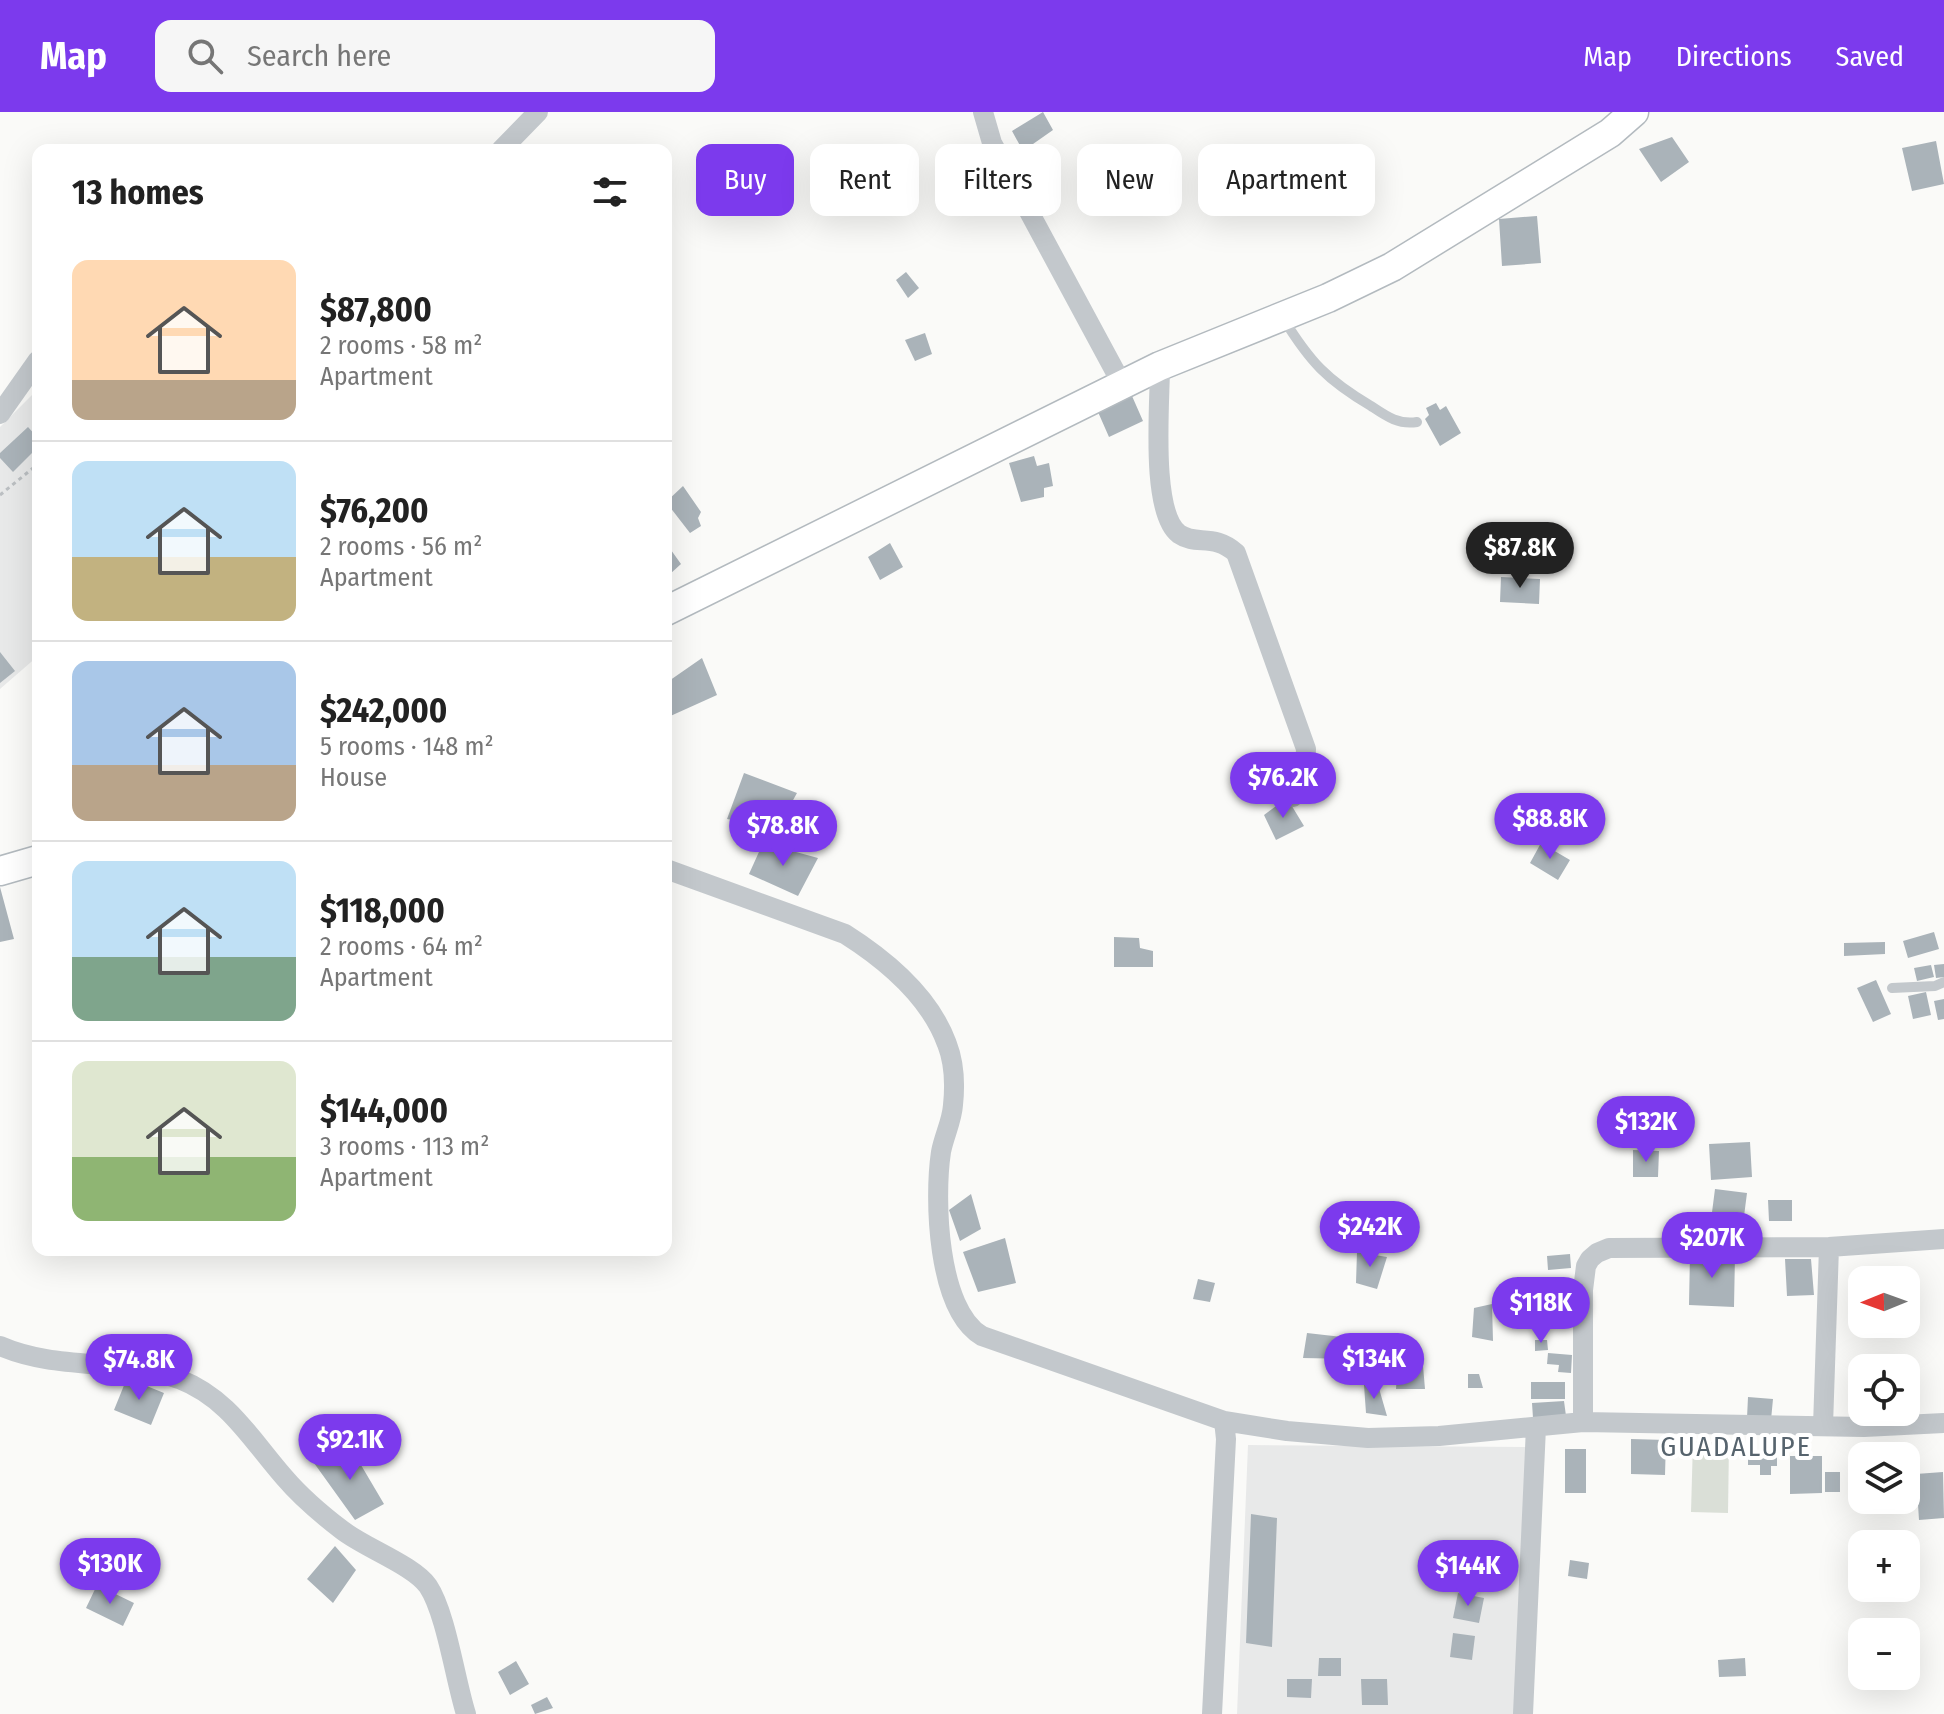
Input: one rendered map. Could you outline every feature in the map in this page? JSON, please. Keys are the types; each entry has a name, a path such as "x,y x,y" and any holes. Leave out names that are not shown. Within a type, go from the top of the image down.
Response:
{"street":[{"path":"507,144 538,112"},
{"path":"983,112 992,143 1123,386"},
{"path":"672,608 1160,366 1392,267 1610,133 1634,112"},
{"path":"1160,366 1160,492 1167,517 1176,532 1186,539 1225,543 1236,553 1306,749 1304,784 1293,797"},
{"path":"0,414 32,369"},
{"path":"0,871 32,862"},
{"path":"672,871 845,934 868,948 891,968 935,1015 953,1065 954,1105 941,1150 939,1177 942,1254 952,1292 965,1319 975,1332 1009,1347 1224,1421 1287,1431 1368,1438 1439,1436 1583,1422 1864,1427 1944,1423"},
{"path":"1583,1422 1583,1290 1586,1266 1597,1253 1609,1248 1829,1247 1944,1239"},
{"path":"1823,1426 1829,1247"},
{"path":"0,1346 36,1358 160,1373 214,1396 314,1508 345,1533 412,1571 426,1584 438,1607 466,1714"},
{"path":"1212,1714 1225,1467 1224,1421"},
{"path":"1523,1714 1536,1427"}],"lane":[{"path":"1282,316 1315,364 1335,384 1399,422 1417,422"},
{"path":"1892,988 1935,986 1944,982"}],"path":[{"path":"0,495 32,469"}],"shaded area":[{"path":"32,395 32,661 0,689 0,427"},
{"path":"1693,1441 1729,1443 1728,1513 1691,1512"},
{"path":"1248,1445 1527,1447 1520,1714 1237,1714"}],"building":[{"path":"1043,112 1053,130 1033,144 1019,144 1012,131"},
{"path":"1672,137 1689,162 1661,182 1639,149"},
{"path":"1936,141 1944,184 1912,191 1902,148"},
{"path":"1537,216 1541,263 1502,266 1499,219"},
{"path":"906,272 919,288 908,298 896,280"},
{"path":"925,333 932,354 915,361 905,340"},
{"path":"1132,396 1143,421 1109,437 1098,412"},
{"path":"1436,403 1440,410 1446,406 1461,433 1440,446 1425,419 1429,415 1426,408"},
{"path":"28,427 32,431 32,453 13,472 0,458 0,453"},
{"path":"1034,456 1037,466 1049,463 1053,486 1044,488 1044,497 1021,502 1009,463"},
{"path":"683,486 701,512 698,518 701,526 690,533 672,510 672,496"},
{"path":"890,543 903,567 880,580 868,557"},
{"path":"672,551 681,564 672,572"},
{"path":"1501,577 1540,579 1539,604 1500,602"},
{"path":"0,652 15,671 0,683"},
{"path":"702,658 717,695 672,715 672,679"},
{"path":"744,773 797,793 777,829 727,819"},
{"path":"1287,798 1304,826 1276,840 1264,815"},
{"path":"763,843 818,858 798,896 749,874"},
{"path":"1541,843 1570,860 1558,880 1530,863"},
{"path":"0,887 14,939 0,942"},
{"path":"1934,932 1939,949 1908,958 1903,941"},
{"path":"1114,937 1139,938 1140,948 1153,951 1153,967 1114,967"},
{"path":"1885,942 1885,954 1844,956 1844,943"},
{"path":"1944,964 1944,977 1936,978 1934,965"},
{"path":"1931,965 1934,977 1917,981 1914,968"},
{"path":"1876,980 1891,1014 1873,1022 1857,988"},
{"path":"1926,992 1931,1015 1913,1019 1908,996"},
{"path":"1944,999 1944,1019 1938,1020 1934,1001"},
{"path":"1750,1142 1752,1177 1711,1180 1709,1144"},
{"path":"1633,1150 1659,1151 1658,1177 1633,1177"},
{"path":"1715,1189 1747,1193 1743,1224 1711,1220"},
{"path":"971,1194 981,1229 960,1241 949,1210"},
{"path":"1768,1200 1792,1200 1792,1221 1769,1221"},
{"path":"1354,1207 1387,1208 1382,1225 1353,1227"},
{"path":"1350,1227 1380,1231 1376,1255 1348,1246"},
{"path":"1005,1238 1016,1283 978,1292 963,1252"},
{"path":"1357,1252 1387,1257 1377,1289 1356,1283"},
{"path":"1570,1254 1571,1268 1548,1270 1547,1256"},
{"path":"1690,1254 1735,1255 1734,1307 1689,1305"},
{"path":"1785,1259 1811,1259 1814,1295 1787,1296"},
{"path":"1198,1279 1215,1283 1210,1302 1193,1299"},
{"path":"1570,1293 1571,1310 1528,1312 1527,1295"},
{"path":"1492,1304 1493,1341 1472,1337 1474,1308"},
{"path":"1307,1333 1351,1338 1352,1359 1303,1358"},
{"path":"1535,1340 1547,1340 1548,1350 1535,1351"},
{"path":"1548,1353 1572,1355 1571,1373 1558,1372 1559,1365 1547,1364"},
{"path":"1422,1354 1425,1389 1396,1389 1398,1358"},
{"path":"1468,1374 1479,1374 1483,1388 1468,1388"},
{"path":"127,1378 164,1393 151,1425 114,1410"},
{"path":"1531,1382 1565,1382 1565,1399 1531,1399"},
{"path":"1364,1385 1378,1385 1387,1416 1366,1413"},
{"path":"1748,1397 1773,1399 1771,1420 1747,1418"},
{"path":"1564,1401 1566,1416 1533,1418 1532,1403"},
{"path":"1631,1439 1666,1440 1665,1475 1631,1474"},
{"path":"348,1443 384,1504 355,1520 314,1463"},
{"path":"1565,1449 1586,1449 1586,1493 1565,1493"},
{"path":"1748,1450 1777,1450 1777,1466 1771,1466 1771,1475 1760,1475 1760,1465 1748,1465"},
{"path":"1790,1456 1822,1456 1822,1493 1790,1494"},
{"path":"1825,1472 1840,1472 1840,1492 1825,1492"},
{"path":"1943,1472 1944,1518 1919,1520 1920,1474"},
{"path":"1251,1514 1277,1518 1272,1647 1246,1643"},
{"path":"335,1546 356,1570 333,1603 307,1579"},
{"path":"1570,1560 1589,1563 1587,1579 1568,1576"},
{"path":"97,1585 134,1603 123,1626 86,1608"},
{"path":"1458,1593 1484,1598 1479,1623 1453,1618"},
{"path":"1453,1633 1475,1636 1472,1660 1450,1657"},
{"path":"1319,1658 1341,1658 1341,1676 1318,1676"},
{"path":"1745,1658 1746,1676 1719,1677 1718,1660"},
{"path":"516,1661 529,1684 510,1695 498,1672"},
{"path":"1287,1679 1312,1679 1311,1698 1287,1697"},
{"path":"1361,1679 1387,1679 1388,1705 1362,1705"},
{"path":"547,1697 553,1708 535,1714 531,1705"}],"district":[{"name":"GUADALUPE","path":"1736,1446"}]}
